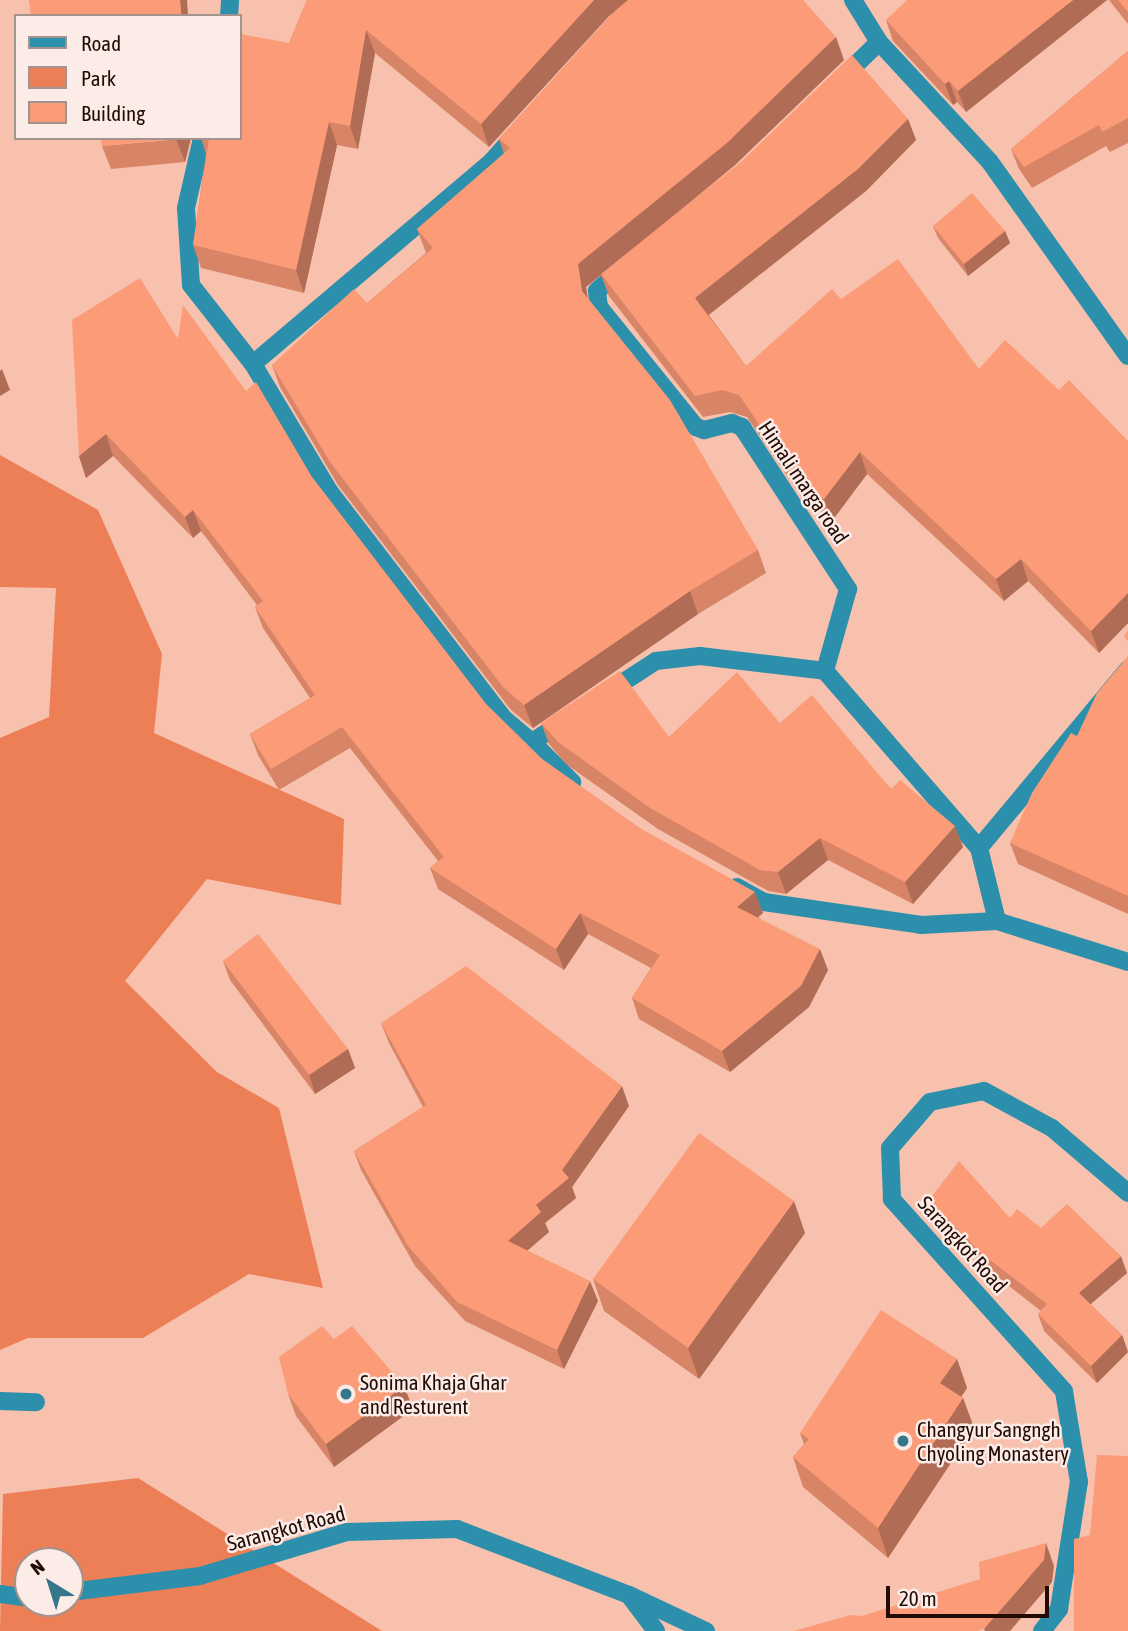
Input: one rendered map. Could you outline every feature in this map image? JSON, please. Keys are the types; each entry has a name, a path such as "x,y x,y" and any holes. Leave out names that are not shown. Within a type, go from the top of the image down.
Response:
{"street":[{"path":"853,0 879,42 990,162 1128,355"},
{"path":"830,89 879,42"},
{"path":"253,364 491,162 535,113"},
{"path":"202,140 186,208 191,285 253,364 329,491 503,718 532,742 558,772 590,794"},
{"name":"Himali marga road","path":"639,256 597,291 599,307 696,427 704,430 732,423 742,427 848,589 825,671"},
{"path":"532,742 656,661 700,656 825,671 979,848 997,921"},
{"path":"979,848 1128,669"},
{"path":"719,877 764,902 921,925 997,921 1128,962"},
{"name":"Sarangkot Road","path":"1042,1631 1059,1609 1079,1482 1065,1391 892,1199 890,1148 930,1102 984,1091 1052,1128 1128,1193"},
{"path":"0,1401 36,1402"},
{"name":"Sarangkot Road","path":"84,1590 200,1576 347,1532 457,1529 629,1595 706,1631"},
{"path":"629,1595 656,1631"}],"green space":[{"path":"0,455 98,510 162,654 154,733 344,819 341,905 207,879 125,981 217,1072 279,1108 323,1288 249,1274 143,1338 28,1338 0,1350 0,738 49,717 56,588 0,587"},
{"path":"138,1478 382,1631 0,1631 3,1494"}],"building":[{"path":"29,0 180,0 181,14 31,14"},
{"path":"307,0 594,0 481,124 366,30 350,126 329,122 296,270 193,245 209,140 242,140 242,34 289,43"},
{"path":"628,0 803,0 836,37 727,143 578,264 582,291 670,400 758,550 690,591 524,705 503,687 330,462 272,365 354,289 367,303 433,248 417,229 510,148 499,139"},
{"path":"907,0 1073,0 958,91 949,81 945,84 886,20"},
{"path":"1118,0 1128,0 1128,12"},
{"path":"1128,51 1128,118 1102,132 1099,125 1024,167 1011,149"},
{"path":"852,55 908,119 858,169 695,298 746,366 832,289 841,299 898,259 979,369 1005,340 1059,390 1069,380 1128,441 1128,593 1091,631 1021,559 996,579 860,452 824,499 795,477 739,395 722,390 695,396 601,274 742,161"},
{"path":"101,140 165,140 102,146"},
{"path":"972,193 1005,231 964,264 933,226"},
{"path":"140,278 178,339 183,305 246,391 256,382 312,477 486,704 542,759 638,827 755,892 737,907 820,949 801,986 722,1051 632,998 660,955 580,913 556,949 430,868 444,857 342,727 271,769 250,734 315,695 255,607 263,601 193,510 185,517 106,434 79,456 72,320"},
{"path":"1128,656 1128,896 1010,843 1032,793 1071,733 1077,736 1097,693"},
{"path":"620,671 669,737 737,672 780,723 812,695 891,789 900,780 955,826 905,882 820,838 778,872 760,870 650,808 558,742 541,723"},
{"path":"258,934 348,1049 309,1075 223,961"},
{"path":"466,966 622,1086 562,1170 569,1178 536,1205 541,1212 508,1241 590,1281 557,1350 457,1302 408,1246 354,1151 426,1105 381,1023"},
{"path":"699,1133 794,1201 688,1348 593,1279"},
{"path":"959,1161 1010,1218 1017,1209 1041,1228 1067,1204 1121,1256 1079,1293 1122,1335 1091,1366 1038,1314 1047,1304 981,1253 929,1200"},
{"path":"881,1310 957,1359 940,1383 963,1398 878,1528 793,1457 809,1439 800,1433"},
{"name":"Sonima Khaja Ghar and Resturent","path":"322,1326 334,1339 352,1326 404,1386 326,1444 288,1394 279,1357"},
{"path":"1097,1455 1128,1456 1128,1631 1074,1631 1074,1539 1090,1535"},
{"path":"1046,1543 1044,1560 984,1629 793,1631 851,1615 862,1616 980,1579 979,1562"}],"place":[{"name":"Sonima Khaja Ghar and Resturent","path":"346,1394"},
{"name":"Changyur Sangngh Chyoling Monastery","path":"903,1441"}]}
